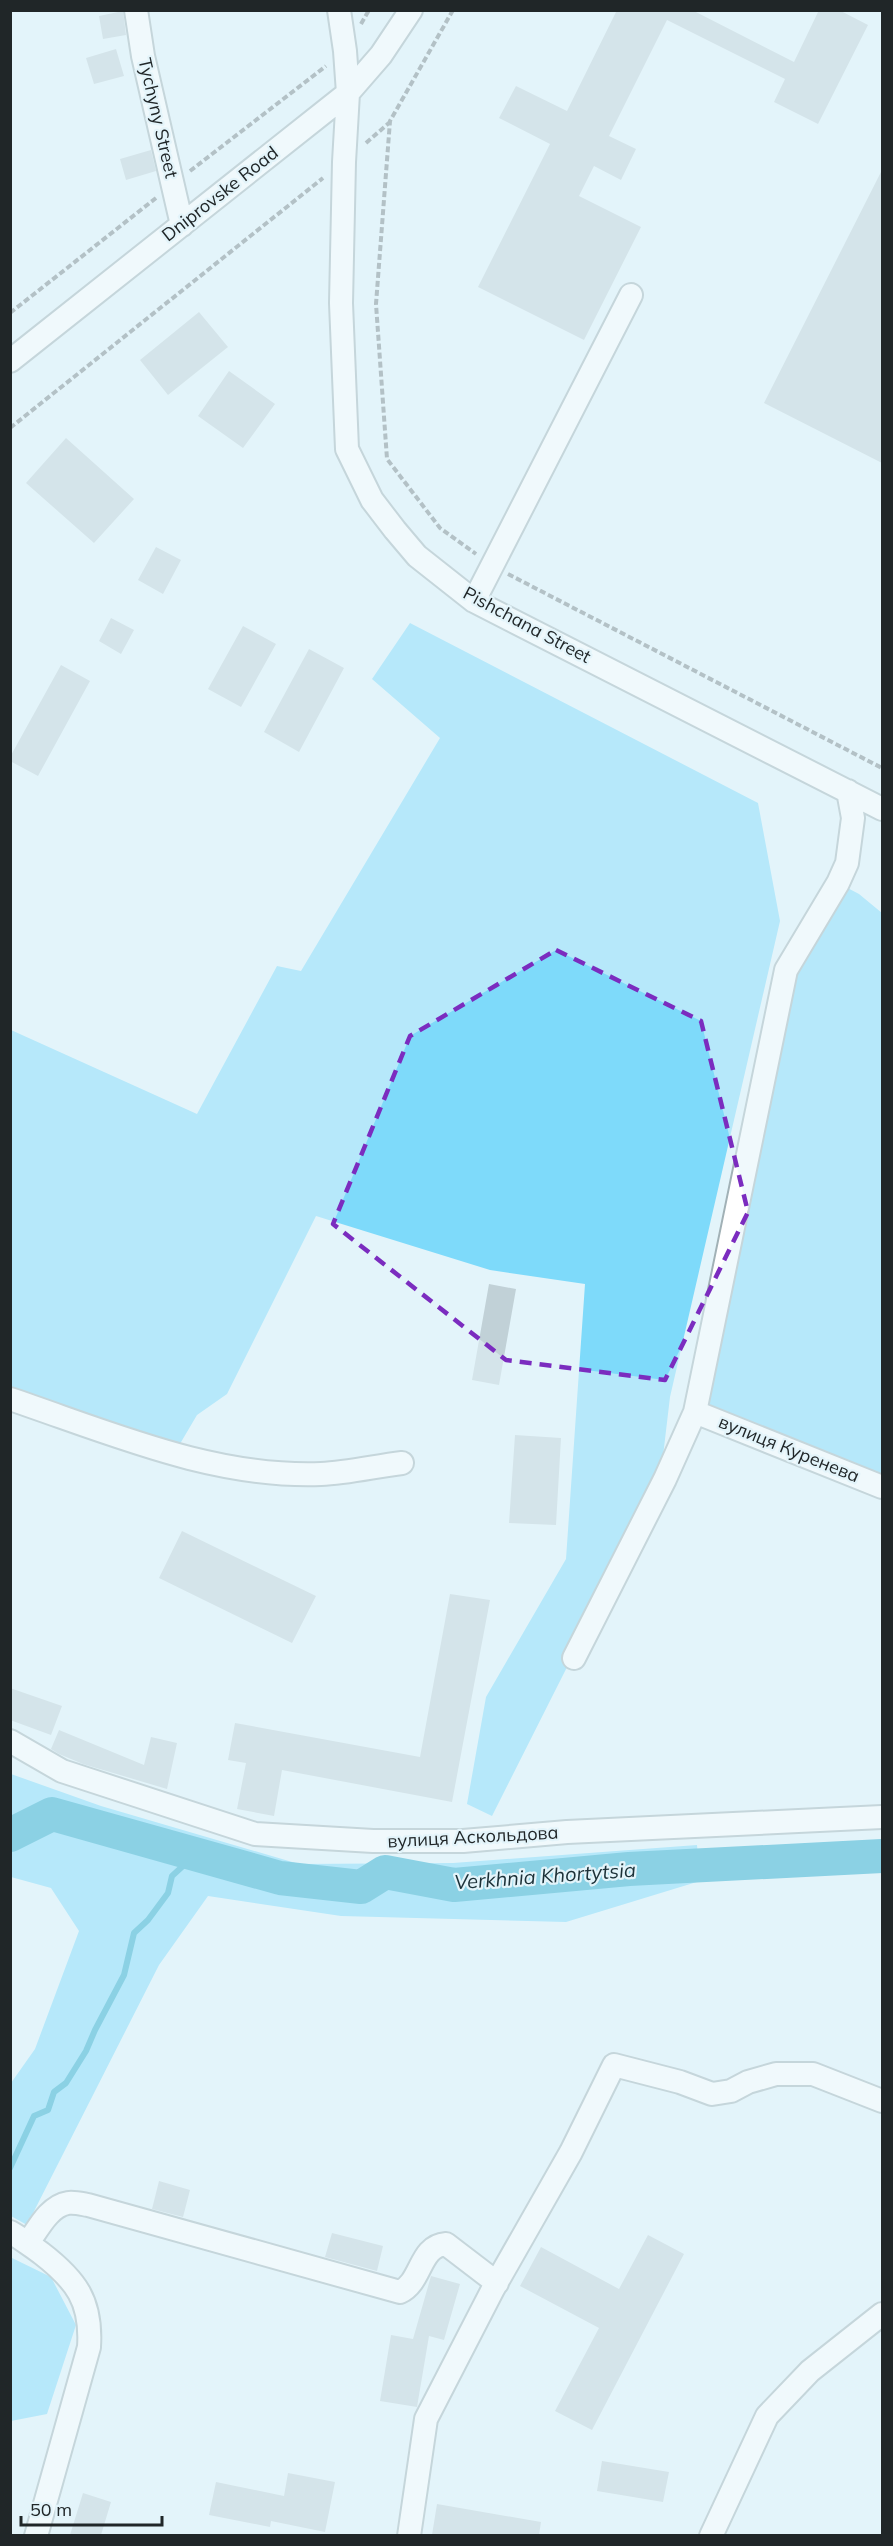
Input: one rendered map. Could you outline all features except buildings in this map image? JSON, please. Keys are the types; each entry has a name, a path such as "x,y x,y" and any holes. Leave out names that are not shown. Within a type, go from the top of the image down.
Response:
{"street":[{"name":"Tychyny Street","path":"136,10 143,56 182,225"},
{"name":"Pishchana Street","path":"339,10 348,93 341,303 347,449 372,500 417,556 474,602 882,809"},
{"name":"Dniprovske Road","path":"10,361 348,93 381,55 411,10"},
{"path":"474,602 632,295"},
{"path":"574,1658 666,1479 695,1412 786,970 838,883 847,862 853,819 848,791"},
{"path":"10,1399 174,1454 244,1470 321,1474 402,1462"},
{"name":"вулиця Куренева","path":"695,1412 882,1487"},
{"name":"вулиця Аскольдова","path":"10,1741 62,1771 255,1834 268,1836 373,1841 454,1841 567,1832 882,1817"},
{"path":"409,2535 426,2419 496,2283 571,2152 614,2065 680,2082 712,2094 730,2091 748,2082 776,2074 813,2074 882,2101"},
{"path":"36,2535 89,2347 91,2327 87,2307 65,2272 19,2238 55,2209 68,2203 88,2205 400,2292 409,2288 427,2252 438,2245 446,2244 496,2283"},
{"path":"711,2535 767,2416 810,2371 882,2314"}],"path":[{"path":"10,313 345,51 369,10"},
{"path":"10,428 344,162 390,122 453,10"},
{"path":"390,122 376,304 387,459 440,528 493,566 882,768"}],"highlighted area":[{"path":"556,950 701,1021 748,1212 665,1380 506,1360 333,1224 410,1036"}],"shaded area":[{"path":"410,623 758,803 780,921 670,1397 661,1473 624,1554 492,1816 467,1804 486,1697 566,1559 585,1284 490,1270 316,1216 227,1394 197,1415 174,1454 11,1399 11,1030 197,1114 277,966 301,971 440,738 372,679"},
{"path":"838,883 859,894 882,913 882,1474 703,1403 786,970"},
{"path":"11,1774 101,1806 299,1864 453,1863 697,1845 700,1881 566,1922 341,1916 208,1896 159,1965 27,2225 11,2216 11,2083 35,2049 79,1931 51,1888 11,1877"},
{"path":"10,2257 51,2277 76,2325 47,2414 11,2421"}],"waterway":[{"name":"Verkhnia Khortytsia","path":"10,1835 52,1814 280,1878 361,1887 385,1872 454,1885 629,1869 882,1856"},
{"path":"10,2168 34,2116 48,2110 54,2092 66,2083 86,2051 124,1975 134,1933 148,1920 168,1893 172,1876 195,1855"}]}
